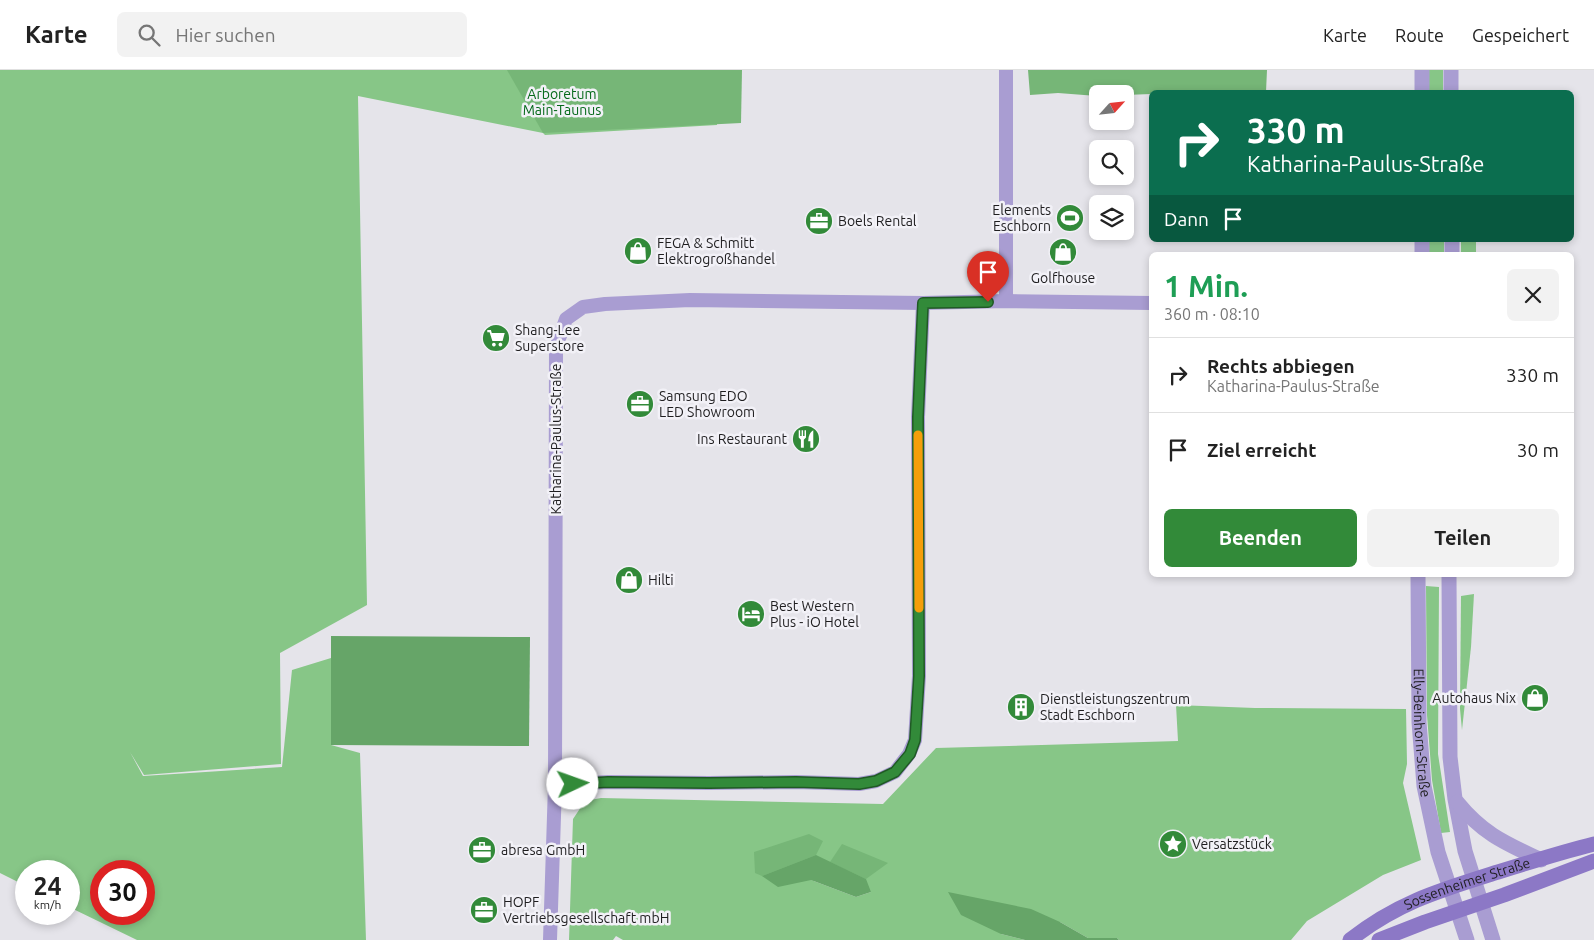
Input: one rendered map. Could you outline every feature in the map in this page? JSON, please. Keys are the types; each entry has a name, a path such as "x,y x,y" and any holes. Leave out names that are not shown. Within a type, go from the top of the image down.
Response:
{"main road":[{"name":"Sossenheimer Straße","path":"1350,940 1384,915 1449,887 1594,844"},
{"name":"Sossenheimer Straße","path":"1383,940 1457,910 1504,895 1594,861"}],"street":[{"path":"1006,70 1006,301"},
{"path":"1422,70 1422,90"},
{"path":"1451,70 1451,90"},
{"name":"Katharina-Paulus-Straße","path":"550,940 555,785 556,347 566,319 583,307 605,304 690,300 1149,303"},
{"path":"555,785 608,782 859,784 876,781 895,772 910,754 915,740 919,676 918,417 923,303"},
{"name":"Elly-Beinhorn-Straße","path":"1418,577 1419,722 1424,786 1438,852 1467,940"},
{"name":"Elly-Beinhorn-Straße","path":"1449,577 1450,757 1454,799 1465,851 1492,940"},
{"path":"1454,799 1468,816 1491,836 1542,860"}],"green space":[{"path":"0,70 719,70 717,125 545,135 543,133 358,96 367,605 280,653 281,764 144,775 130,752 143,776 282,767 292,670 331,658 331,745 360,753 366,940 137,940 106,925 155,925 155,860 90,860 90,917 80,912 80,860 15,860 15,880 0,873"},
{"name":"Arboretum Main-Taunus","path":"507,70 742,70 741,123 543,133"},
{"path":"1028,70 1267,70 1266,90 1149,90 1149,94 1134,95 1134,85 1089,85 1089,95 1058,93 1030,95"},
{"path":"1429,70 1443,70 1443,90 1429,90"},
{"path":"1428,242 1444,242 1444,252 1427,252"},
{"path":"1461,242 1476,242 1476,252 1461,252"},
{"path":"1426,586 1439,587 1438,754 1450,832 1441,833 1432,780 1427,715"},
{"path":"1474,594 1471,647 1462,730 1460,709 1461,596"},
{"path":"1176,705 1255,708 1406,709 1407,764 1403,783 1421,860 1383,875 1307,921 1291,940 1119,940 1117,938 1088,938 1060,922 1001,934 1025,940 623,940 616,936 613,940 569,940 573,819 585,801 601,798 883,804 936,748 1178,741","holes":["811,880 871,892 856,897"]},
{"path":"809,834 823,841 816,855 762,876 755,873 754,852"},
{"path":"842,844 888,863 866,879 830,862"}],"shaded area":[{"path":"331,636 530,637 529,746 331,745"},
{"path":"816,855 866,879 871,892 856,897 811,880 778,887 762,876"},
{"path":"948,892 1031,909 1060,922 1088,938 1117,938 1119,940 1025,940 1001,934 961,915"}],"slow traffic":[{"path":"918,435 919,608"}],"place":[{"name":"Elements Eschborn","path":"1070,218"},
{"name":"Boels Rental","path":"819,221"},
{"name":"FEGA & Schmitt Elektrogroßhandel","path":"638,251"},
{"name":"Golfhouse","path":"1063,252"},
{"name":"Shang-Lee Superstore","path":"496,338"},
{"name":"Samsung EDO LED Showroom","path":"640,404"},
{"name":"Ins Restaurant","path":"806,439"},
{"name":"Hilti","path":"629,580"},
{"name":"Best Western Plus - iO Hotel","path":"751,614"},
{"name":"Autohaus Nix","path":"1535,698"},
{"name":"Dienstleistungszentrum Stadt Eschborn","path":"1021,707"},
{"name":"Versatzstück","path":"1173,844"},
{"name":"abresa GmbH","path":"482,850"},
{"name":"HOPF Vertriebsgesellschaft mbH","path":"484,910"}],"route":[{"path":"573,784 608,782 859,784 876,781 895,772 910,754 915,740 919,676 918,417 923,303 988,302"}]}
